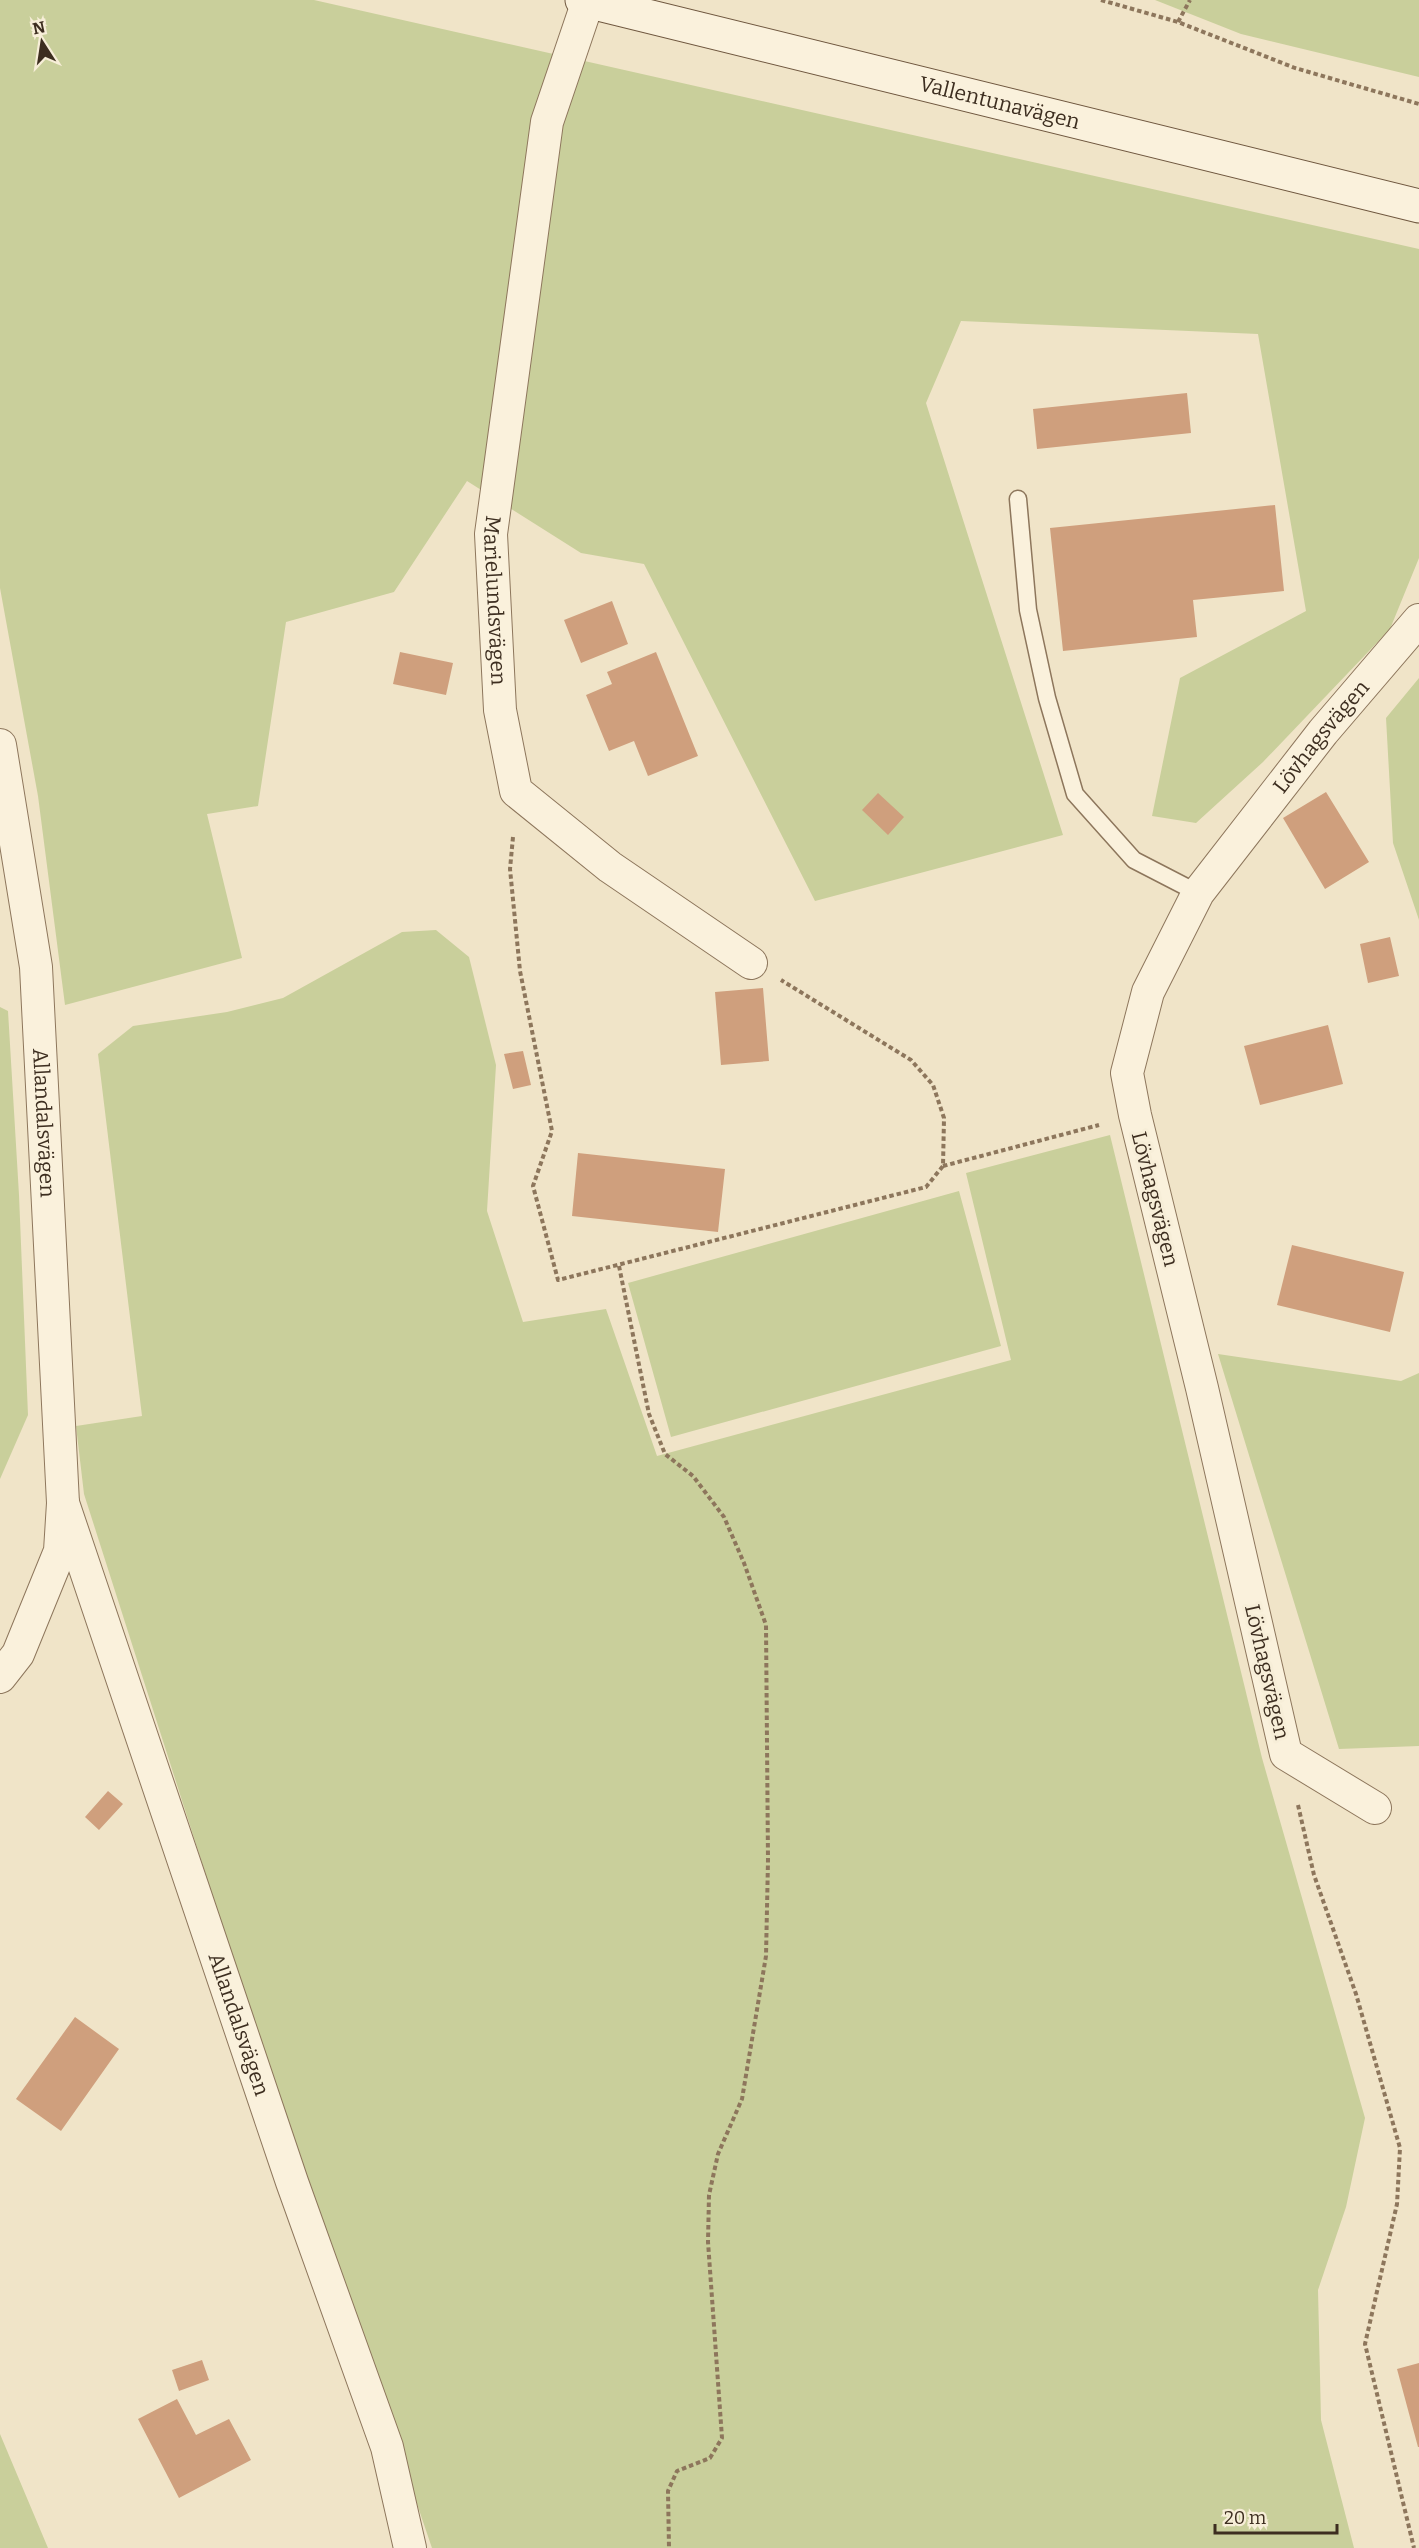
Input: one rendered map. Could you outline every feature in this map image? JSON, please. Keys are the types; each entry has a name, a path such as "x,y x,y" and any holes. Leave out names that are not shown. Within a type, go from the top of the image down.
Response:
{"main road":[{"name":"Vallentunavägen","path":"585,1 1419,206"}],"street":[{"name":"Marielundsvägen","path":"516,791 500,710 491,534 547,122 585,1"},
{"name":"Lövhagsvägen","path":"1375,1808 1286,1754 1127,1074 1148,992 1198,893 1323,732 1419,620"},
{"name":"Allandalsvägen","path":"0,745 36,967 63,1503 60,1551 18,1654 0,1677"},
{"path":"516,791 610,867 751,963"},
{"name":"Allandalsvägen","path":"63,1503 292,2182 387,2447 410,2548"}],"lane":[{"path":"1018,499 1028,610 1047,698 1075,794 1134,860 1198,893"}],"path":[{"path":"1101,0 1178,22 1295,68 1419,104"},
{"path":"1178,22 1190,0"},
{"path":"516,791 510,869 519,960 552,1131 533,1186 558,1280 926,1187 943,1166 1135,1115"},
{"path":"751,963 911,1060 933,1085 944,1118 943,1166"},
{"path":"619,1266 649,1414 665,1454 693,1476 724,1517 744,1563 766,1625 768,1860 766,1956 742,2099 718,2154 709,2195 708,2254 722,2438 710,2458 677,2471 668,2491 669,2548"},
{"path":"1286,1754 1314,1875 1356,1994 1400,2148 1396,2204 1365,2344 1414,2548"}],"green space":[{"path":"0,0 314,0 1419,249 1419,558 1390,629 1263,762 1196,823 1152,816 1180,678 1306,611 1258,334 961,321 926,403 1063,835 815,901 644,564 581,553 467,481 394,592 286,622 258,806 207,814 242,958 65,1005 38,796 0,588"},
{"path":"1155,0 1419,0 1419,77 1241,34"},
{"path":"1419,678 1419,920 1393,843 1386,718"},
{"path":"436,930 469,957 496,1065 487,1211 523,1322 606,1309 657,1456 1011,1360 966,1173 1110,1135 1262,1758 1365,2118 1346,2207 1318,2290 1321,2420 1354,2548 432,2548 249,2010 84,1494 76,1426 142,1416 98,1054 133,1026 227,1012 283,998 402,932"},
{"path":"0,1007 8,1011 19,1195 28,1415 0,1479"},
{"path":"959,1191 1001,1346 671,1437 628,1283"},
{"path":"1218,1354 1401,1381 1419,1373 1419,1746 1339,1749"},
{"path":"0,2434 48,2548 0,2548"}],"building":[{"path":"1187,393 1191,433 1037,449 1033,409"},
{"path":"1275,505 1284,591 1193,600 1197,637 1063,651 1050,528"},
{"path":"612,601 628,644 581,663 564,620"},
{"path":"400,652 453,663 446,695 393,684"},
{"path":"656,652 698,756 648,776 634,741 609,751 586,695 612,684 607,672"},
{"path":"1326,792 1369,862 1325,889 1283,818"},
{"path":"878,793 904,817 888,835 862,810"},
{"path":"1390,937 1399,976 1368,983 1360,944"},
{"path":"763,988 769,1061 721,1065 715,992"},
{"path":"1328,1025 1343,1084 1260,1105 1244,1046"},
{"path":"523,1051 531,1085 513,1089 504,1054"},
{"path":"578,1153 725,1169 718,1232 572,1216"},
{"path":"1292,1245 1404,1272 1390,1332 1277,1305"},
{"path":"108,1791 123,1804 99,1830 85,1817"},
{"path":"75,2017 119,2049 61,2131 16,2099"},
{"path":"202,2360 209,2380 179,2391 172,2370"},
{"path":"1419,2363 1419,2447 1418,2447 1397,2369"},
{"path":"177,2399 196,2435 229,2419 251,2460 179,2498 138,2419"}]}
